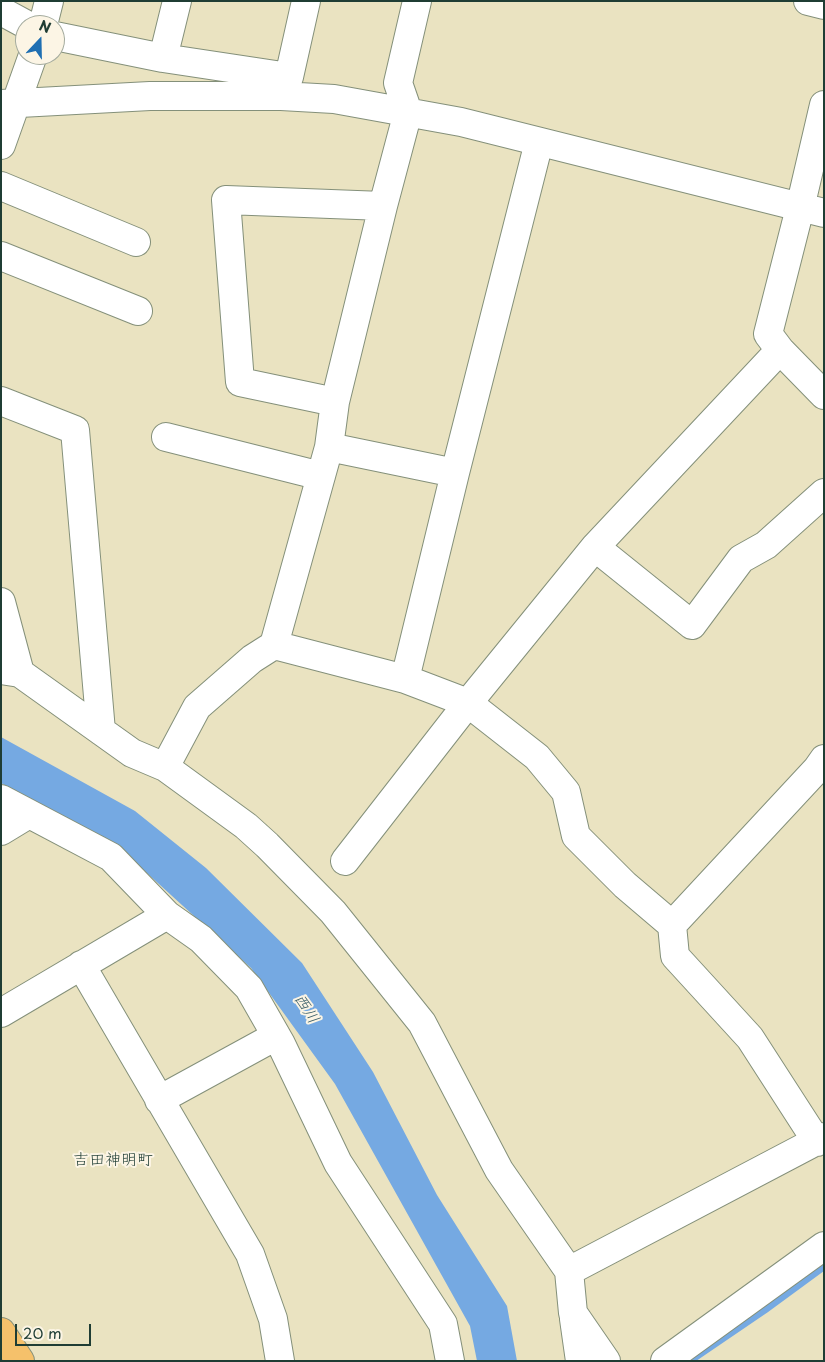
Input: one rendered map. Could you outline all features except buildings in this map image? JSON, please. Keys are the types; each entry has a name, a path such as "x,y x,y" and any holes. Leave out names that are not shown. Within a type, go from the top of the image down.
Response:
{"street":[{"path":"46,15 49,1"},
{"path":"163,58 177,1"},
{"path":"285,86 306,1"},
{"path":"165,767 197,707 252,659 274,645 329,447 335,402 408,112 398,83 417,1"},
{"path":"808,1 824,5"},
{"path":"1,11 15,19"},
{"path":"65,38 163,58 334,99 461,122 812,210"},
{"path":"1,145 8,103 28,65"},
{"path":"8,103 150,96 285,86"},
{"path":"824,105 812,210 768,334 780,350 824,395"},
{"path":"405,679 539,142"},
{"path":"1,186 136,242"},
{"path":"335,402 240,382 226,200 383,206"},
{"path":"1,256 138,312"},
{"path":"345,861 468,703 595,547 780,350"},
{"path":"1,401 75,430 101,731"},
{"path":"166,437 321,476"},
{"path":"329,447 455,473"},
{"path":"595,547 692,625 741,559 766,545 824,493"},
{"path":"1,602 10,671 132,753 165,767 246,826 267,844 332,912 422,1023 499,1170 569,1271 580,1361"},
{"path":"274,645 405,679 468,703 537,757 566,792 576,836 624,885 672,925 675,956 750,1038 820,1139 569,1271"},
{"path":"672,925 817,769 824,759"},
{"path":"1,799 111,857 168,915 200,939 249,988 276,1036 338,1163 443,1324 450,1361"},
{"path":"1,831 30,814"},
{"path":"1,1014 168,915"},
{"path":"81,966 250,1254 273,1319 280,1361"},
{"path":"159,1100 276,1036"},
{"path":"664,1361 824,1246"},
{"path":"573,1313 606,1361"}],"water":[{"name":"西川","path":"1,737 135,811 206,868 302,963 373,1072 437,1195 507,1306 517,1361 477,1361 470,1326 335,1084 251,968 126,854 1,783"}],"waterway":[{"path":"689,1361 824,1266"}],"district":[{"name":"吉田神明町","path":"113,1161"}]}
